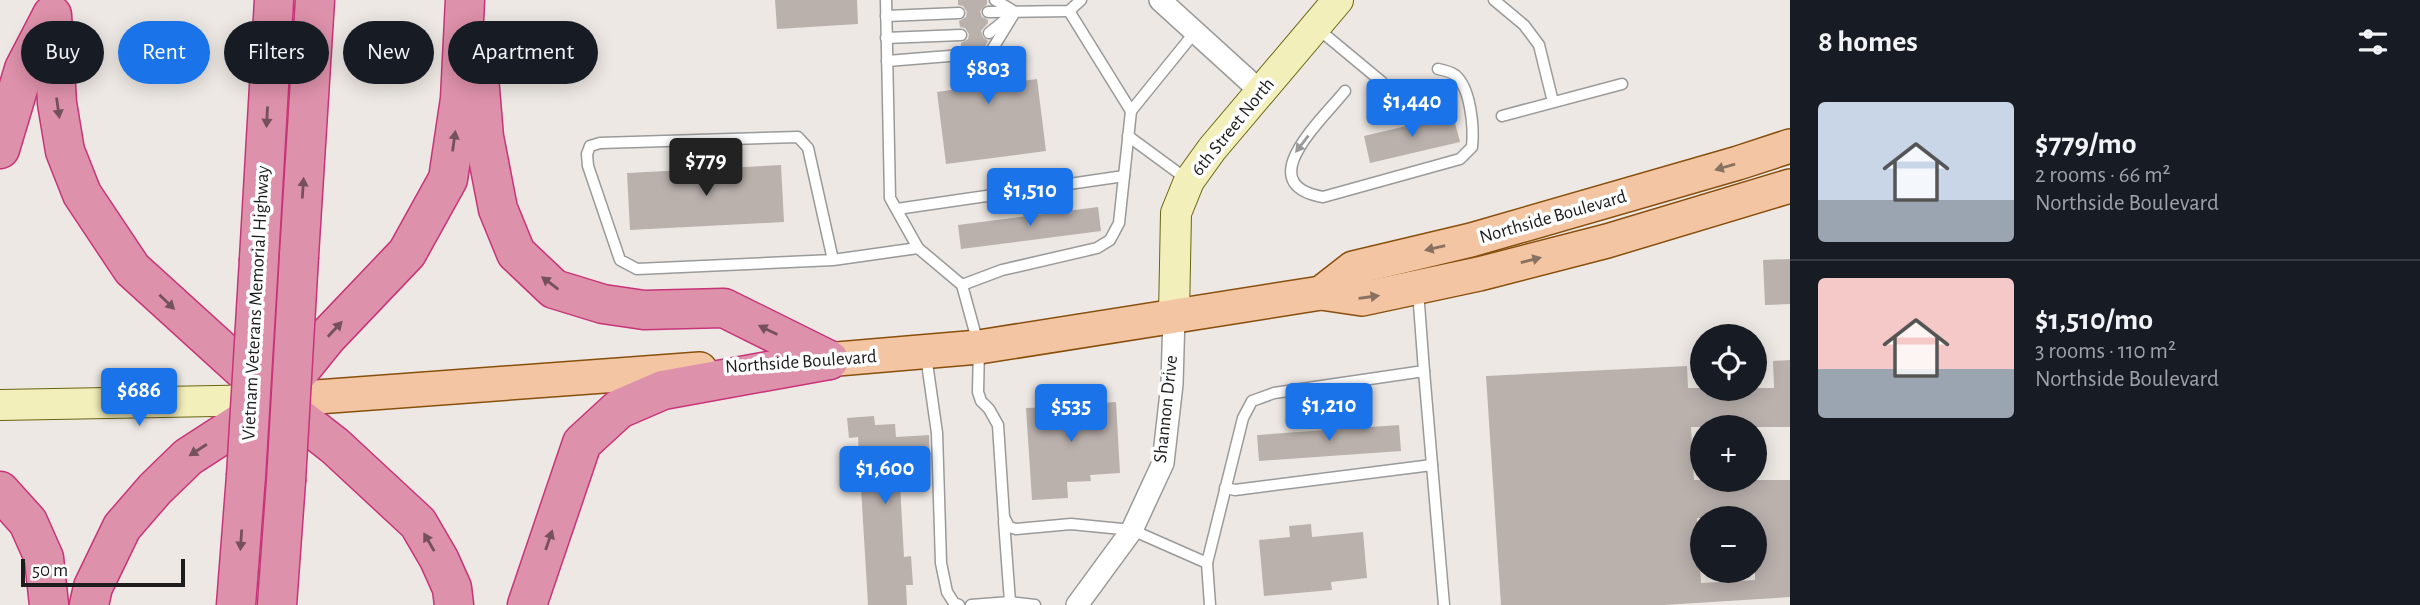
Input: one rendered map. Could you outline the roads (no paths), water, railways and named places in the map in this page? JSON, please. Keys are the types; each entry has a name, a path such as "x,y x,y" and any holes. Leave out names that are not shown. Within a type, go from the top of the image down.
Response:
{"highway":[{"name":"Vietnam Veterans Memorial Highway","path":"236,605 274,0"},
{"name":"Vietnam Veterans Memorial Highway","path":"277,605 315,0"},
{"path":"89,605 93,587 122,527 155,489 188,457 276,400 327,337 407,253 449,179 460,99 465,0"},
{"path":"472,0 484,137 498,209 516,253 554,289 603,304 644,310 723,309 829,360"},
{"path":"55,8 57,103 65,151 82,194 132,269 276,400 335,446 418,523 452,588 454,605"},
{"path":"0,149 24,69 55,8"},
{"path":"527,605 582,443 619,409 663,390 829,360"},
{"path":"0,491 29,522 44,558 49,605"}],"main road":[{"name":"Northside Boulevard","path":"1321,293 1353,268 1483,237 1790,146"},
{"name":"Northside Boulevard","path":"276,400 926,352 979,347 1321,293 1362,299 1607,241 1790,186"}],"street":[{"path":"1160,0 1260,91"},
{"name":"6th Street North","path":"1174,315 1176,213 1189,181 1212,149 1338,0"},
{"name":"Shannon Drive","path":"1077,605 1132,530 1163,463 1172,384 1174,315"},
{"path":"0,405 276,400"}],"lane":[{"path":"896,0 886,0 890,198 918,248 962,285 979,347 978,391 981,401 998,425 1010,602"},
{"path":"995,0 1015,12"},
{"path":"1005,0 1015,12"},
{"path":"988,12 1069,11 1081,0"},
{"path":"1494,0 1524,24 1539,45 1553,102"},
{"path":"1069,11 1131,111"},
{"path":"989,33 1015,12"},
{"path":"990,53 1015,12"},
{"path":"886,16 959,13"},
{"path":"1315,27 1382,82"},
{"path":"962,285 1002,270 1097,248 1110,240 1119,223 1131,111 1195,32"},
{"path":"886,38 961,35"},
{"path":"887,61 962,55"},
{"path":"1345,91 1295,153 1289,170 1294,183 1307,194 1323,197 1460,159 1472,147 1474,128 1465,89 1455,75 1438,69"},
{"path":"1502,116 1622,84"},
{"path":"1128,136 1189,181"},
{"path":"833,260 808,148 798,137 600,143 590,146 587,154 588,166 620,260 636,269 833,260 918,248"},
{"path":"897,209 1124,176"},
{"path":"1417,288 1444,605"},
{"path":"926,352 937,433 941,563 947,605"},
{"path":"1210,605 1207,563 1243,418 1252,401 1274,393 1423,371"},
{"path":"1225,488 1235,490 1432,466"},
{"path":"1004,517 1009,527 1016,529 1071,524 1132,530 1207,563"},
{"path":"947,592 954,603 959,605"},
{"path":"971,605 1010,602 1035,605"}]}
